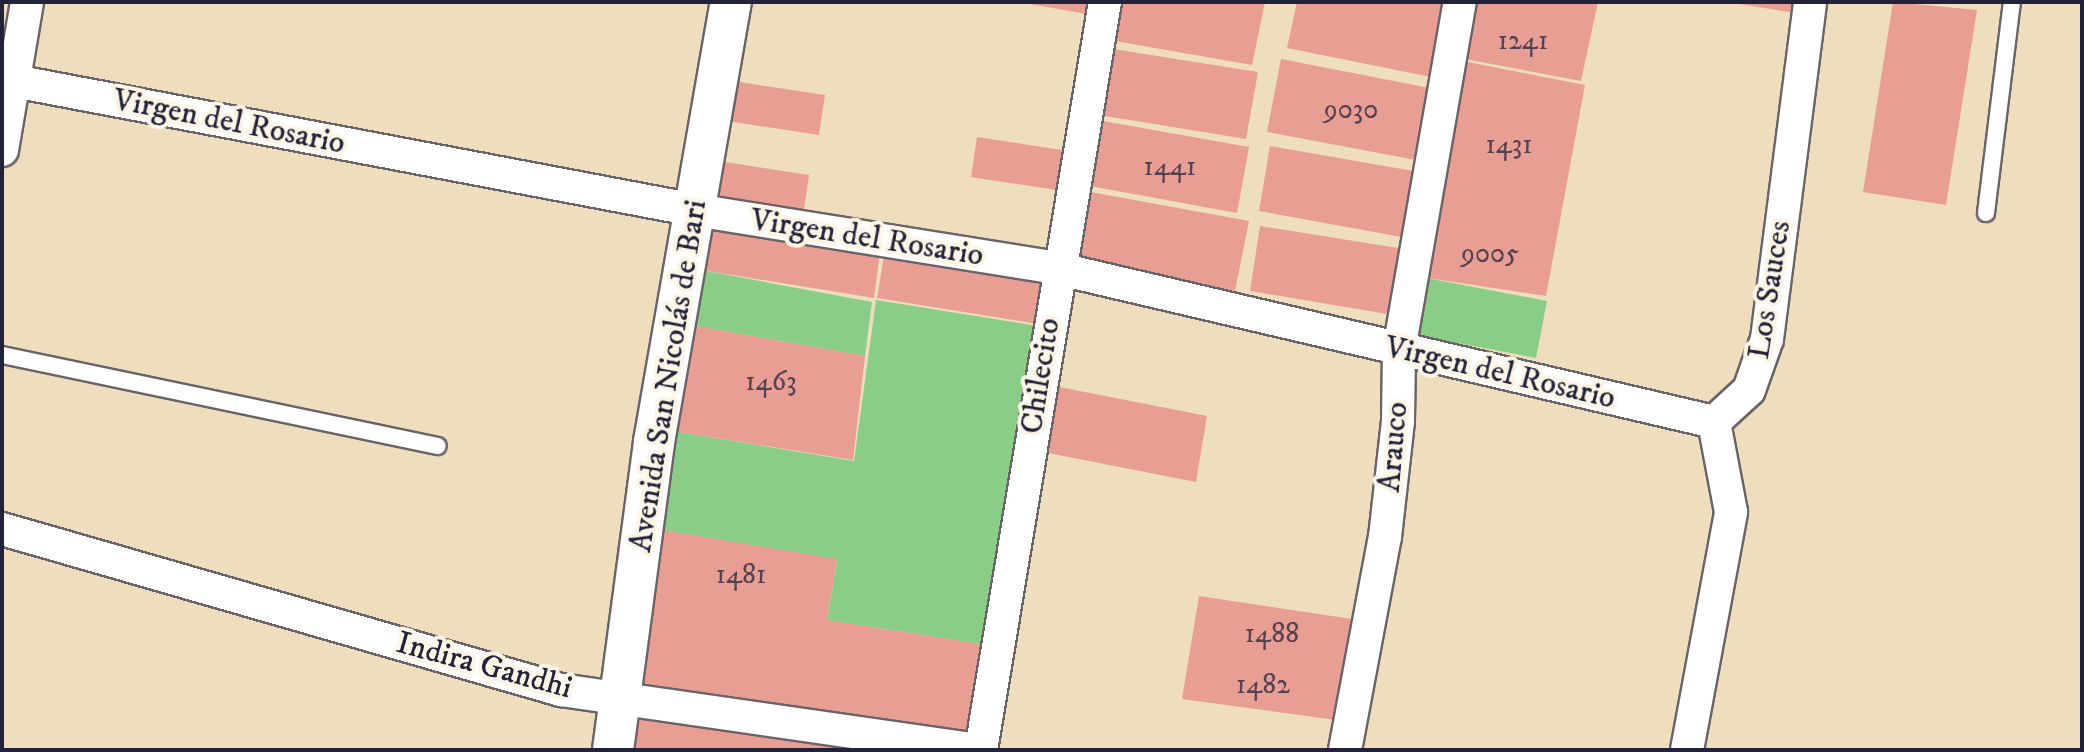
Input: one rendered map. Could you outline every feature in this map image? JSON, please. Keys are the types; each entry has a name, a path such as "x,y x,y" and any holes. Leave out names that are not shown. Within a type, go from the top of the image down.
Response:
{"street":[{"path":"2,150 27,2"},
{"name":"Avenida San Nicolás de Bari","path":"613,750 654,442 731,2"},
{"name":"Chilecito","path":"979,750 1105,2"},
{"name":"Arauco","path":"1345,750 1385,537 1398,421 1399,350 1460,2"},
{"name":"Los Sauces","path":"1714,422 1749,390 1767,339 1810,2"},
{"name":"Virgen del Rosario","path":"14,81 695,210 1059,270 1714,422"},
{"path":"1687,750 1731,512 1714,422"},
{"name":"Indira Gandhi","path":"2,529 561,690 979,750"}],"lane":[{"path":"1986,213 2012,2"},
{"path":"2,355 438,446"}],"green space":[{"path":"701,270 872,302 865,356 690,325"},
{"path":"1421,277 1547,301 1536,358 1409,334"},
{"path":"876,300 1044,327 986,645 827,620 837,560 656,529 673,431 854,461"}],"building":[{"path":"1019,2 1094,2 1092,15"},
{"path":"1122,2 1265,2 1252,65 1115,41"},
{"path":"1297,2 1446,2 1431,77 1287,48"},
{"path":"1472,2 1598,2 1581,81 1454,57"},
{"path":"1727,2 1803,2 1802,14"},
{"path":"1893,2 1977,10 1946,205 1863,192"},
{"path":"1113,49 1258,72 1246,139 1099,115"},
{"path":"1281,59 1435,89 1421,161 1267,132"},
{"path":"1458,60 1585,85 1546,296 1421,277"},
{"path":"733,81 825,95 819,135 727,121"},
{"path":"1103,121 1249,147 1237,213 1090,186"},
{"path":"977,137 1069,151 1063,191 971,177"},
{"path":"1270,146 1419,172 1407,238 1259,211"},
{"path":"718,161 809,175 803,216 712,201"},
{"path":"1085,191 1249,221 1235,291 1072,261"},
{"path":"710,221 881,244 874,298 701,270"},
{"path":"1260,226 1404,249 1393,315 1250,291"},
{"path":"886,244 1051,273 1044,325 877,298"},
{"path":"690,325 865,356 853,460 673,431"},
{"path":"1044,384 1207,416 1196,482 1033,450"},
{"path":"656,529 837,559 827,620 986,645 972,736 637,689"},
{"path":"1199,596 1352,619 1336,720 1182,699"},
{"path":"638,704 954,750 631,750"}]}
